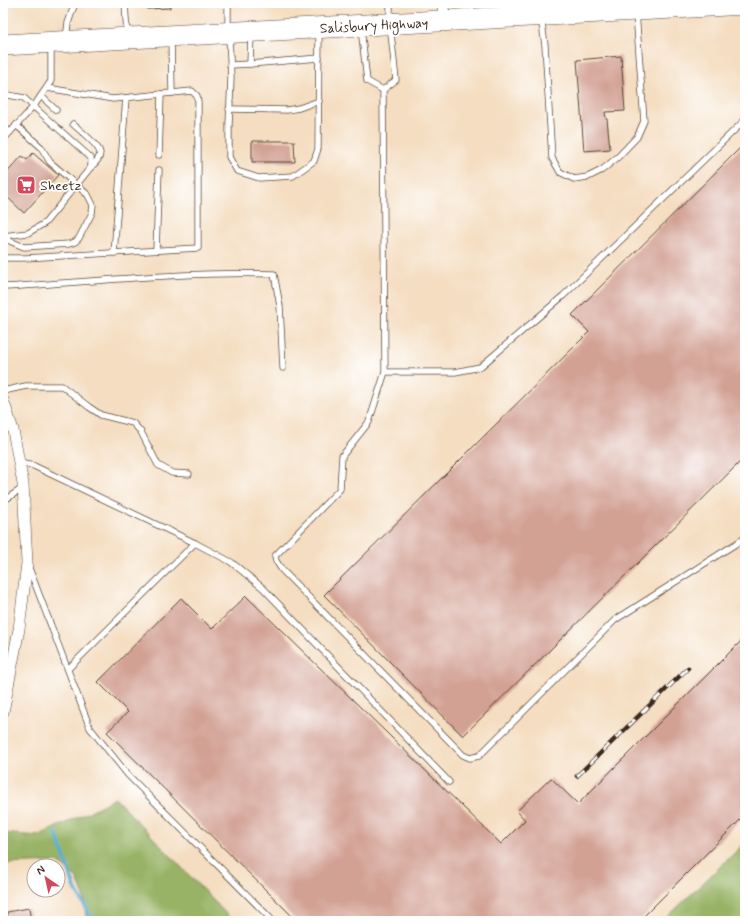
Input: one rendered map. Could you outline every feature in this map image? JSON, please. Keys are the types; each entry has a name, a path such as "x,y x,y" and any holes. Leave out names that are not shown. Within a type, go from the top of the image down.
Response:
{"highway":[{"name":"Salisbury Highway","path":"3,45 390,24 444,12 540,9 566,11 677,5 745,4"}],"street":[{"path":"3,400 13,430 24,488 27,562 19,629 6,679 3,712"}],"lane":[{"path":"3,140 34,106 51,81 58,42 75,3"},
{"path":"125,3 127,39"},
{"path":"228,3 230,65 229,157 237,171 259,178 293,176 314,161 318,148 319,28"},
{"path":"383,90 396,80 390,24 390,3"},
{"path":"540,9 545,45 552,158 560,172 574,178 588,177 602,170 618,157 637,137 644,121 636,7"},
{"path":"360,26 367,81 383,90"},
{"path":"250,64 251,32"},
{"path":"171,37 172,93"},
{"path":"230,65 319,58"},
{"path":"3,256 6,258 25,258 198,248 197,96 192,91 113,99 47,88"},
{"path":"383,90 385,372 369,422 342,456 340,489 275,556 276,561 282,570 462,755 470,758 479,756 615,620 745,538"},
{"path":"3,94 24,98 34,106 91,158 92,167"},
{"path":"159,155 161,94"},
{"path":"41,96 56,110"},
{"path":"114,253 126,98"},
{"path":"229,109 287,110 300,108 319,101"},
{"path":"3,237 24,247 69,244 79,238 92,213 92,206 88,195 50,162 41,147 17,124 13,118"},
{"path":"385,372 455,372 480,367 563,296 745,120"},
{"path":"3,237 28,233 45,223 98,160 100,154 98,148 73,124"},
{"path":"4,127 10,132"},
{"path":"156,250 158,170"},
{"path":"3,287 166,276 250,273 274,274 280,306 283,368"},
{"path":"3,392 26,386 62,386 89,408 101,415 133,423 142,432 158,465 172,473 188,474"},
{"path":"19,463 34,466 195,543 231,562 263,588 449,782"},
{"path":"3,501 24,488"},
{"path":"68,669 195,543"},
{"path":"27,562 90,728 128,775 273,921"}],"green space":[{"path":"115,798 233,921 86,921 84,896 76,877 66,869 66,858 26,858 26,863 3,864 3,833 37,836 87,813"},
{"path":"745,843 745,921 663,921"}],"building":[{"path":"147,3 170,3 170,8 147,9"},
{"path":"621,56 625,111 605,112 610,149 584,151 577,60"},
{"path":"252,141 294,141 295,162 252,162"},
{"path":"745,143 745,457 463,736 324,595 589,332 572,315"},
{"name":"Sheetz","path":"33,153 58,175 24,213 3,193 3,177 22,156 27,160"},
{"path":"246,596 501,844 525,820 517,811 551,778 578,804 745,637 745,815 639,921 297,921 107,732 128,712 98,682 181,598 212,629"},
{"path":"29,908 31,921 9,921 7,912"}],"waterway":[{"path":"56,833 76,891 94,921"}],"railway":[{"path":"577,776 688,668"}],"place":[{"name":"Sheetz","path":"26,185"}]}
